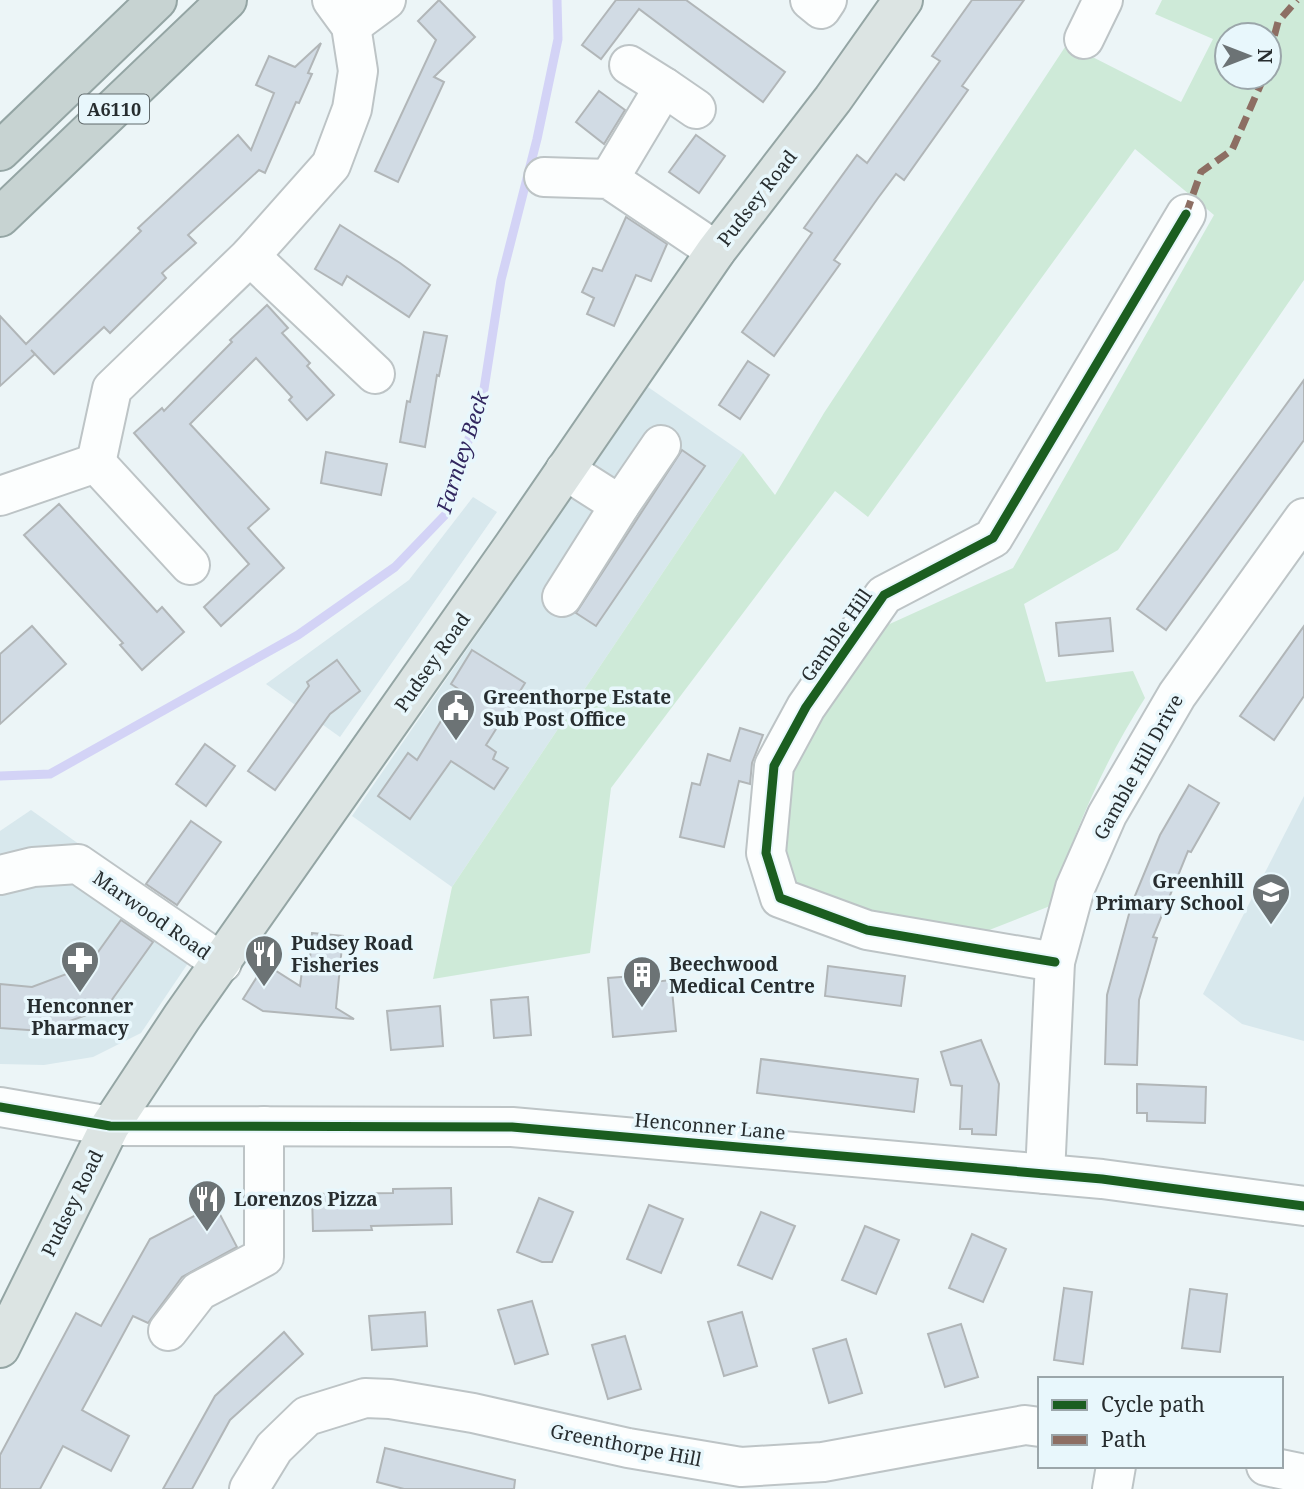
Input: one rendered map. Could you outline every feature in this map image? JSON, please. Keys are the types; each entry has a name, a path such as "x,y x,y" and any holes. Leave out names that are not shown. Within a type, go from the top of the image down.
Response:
{"highway":[{"name":"A6110","path":"0,151 157,0"},
{"name":"A6110","path":"0,218 227,0"}],"main road":[{"name":"Pudsey Road","path":"3,1337 110,1126 183,1017 716,251 833,99 903,0"}],"street":[{"path":"96,464 112,389 250,256 331,165 352,109 358,71 342,13 386,0"},
{"path":"810,0 821,9 827,0"},
{"path":"1084,39 1103,0"},
{"path":"629,65 696,109"},
{"path":"609,179 664,87"},
{"path":"544,177 609,179 716,251"},
{"name":"Gamble Hill","path":"1055,962 867,930 780,898 766,853 774,766 806,707 884,595 993,538 1186,214"},
{"path":"250,256 375,374"},
{"path":"562,597 660,445"},
{"path":"0,496 96,464"},
{"path":"96,464 190,565"},
{"path":"565,470 620,505"},
{"name":"Gamble Hill Drive","path":"1045,1174 1055,962 1075,888 1108,815 1177,695 1304,518"},
{"name":"Marwood Road","path":"0,874 33,867 78,864 222,963"},
{"name":"Henconner Lane","path":"0,1107 110,1126 512,1127 1102,1179 1304,1206"},
{"path":"168,1331 199,1291 264,1257 264,1126"},
{"name":"Greenthorpe Hill","path":"249,1489 274,1448 307,1416 365,1398 390,1399 474,1413 628,1448 741,1467 823,1462 1025,1425 1038,1427"},
{"path":"1112,1489 1116,1468"},
{"path":"1276,1468 1304,1474"}],"shaded area":[{"path":"648,387 743,453 452,887 352,816"},
{"path":"473,497 497,512 340,737 266,684 409,580"},
{"name":"Greenhill Primary School","path":"1304,796 1304,1041 1242,1024 1203,994"},
{"path":"31,810 207,935 141,1033 93,1057 44,1065 0,1064 0,831"}],"green space":[{"path":"1162,0 1304,0 1304,280 1118,550 1024,604 1046,682 1133,671 1145,698 1091,799 1050,906 974,936 893,921 809,893 791,878 781,853 781,801 817,712 883,627 1013,568 1214,215 1135,149 868,517 835,491 611,788 590,953 433,979 452,887 743,453 775,495 824,413 1067,44 1181,102 1213,39 1155,14"}],"building":[{"path":"439,0 475,37 434,77 444,82 398,182 375,171 436,40 418,21"},
{"path":"616,0 686,0 785,72 763,102 639,9 601,59 582,45"},
{"path":"972,0 1024,0 962,86 968,90 904,180 896,174 834,260 840,264 774,356 742,332 812,233 804,228 857,155 867,163 940,61 932,56"},
{"path":"321,43 308,73 312,74 299,103 296,102 265,173 259,170 188,235 196,243 162,273 166,278 110,333 104,327 54,374 35,354 0,386 0,316 26,344 141,231 138,228 238,135 251,150 274,93 256,85 269,56 295,67"},
{"path":"599,91 625,110 604,144 576,122"},
{"path":"696,135 725,156 699,193 669,172"},
{"path":"626,217 667,244 651,281 636,275 614,326 587,314 594,298 582,292 593,268 602,271"},
{"path":"340,225 430,285 409,317 347,276 342,285 315,269"},
{"path":"267,305 288,328 282,333 310,363 307,366 334,395 307,420 289,400 292,397 256,358 190,424 269,509 248,528 284,568 221,626 204,607 249,564 134,433 162,408 164,411 232,342 230,340"},
{"path":"424,332 447,336 439,376 437,375 425,447 400,442"},
{"path":"748,361 769,375 740,419 719,405"},
{"path":"1304,380 1304,440 1166,630 1137,609"},
{"path":"682,450 705,466 596,626 576,613"},
{"path":"326,452 387,464 381,495 321,483"},
{"path":"59,504 157,612 162,607 184,632 142,670 120,645 123,643 24,535"},
{"path":"1110,618 1113,651 1059,656 1056,623"},
{"path":"32,626 66,664 0,724 0,654"},
{"path":"1304,626 1304,696 1274,740 1240,716"},
{"path":"472,650 525,683 486,745 496,752 493,759 508,768 494,789 451,761 410,819 378,796 408,753 417,760 460,690 451,684"},
{"path":"337,660 360,691 330,714 275,790 248,771 309,686 307,682"},
{"path":"740,728 763,735 752,763 750,784 739,781 724,847 680,837 692,783 700,785 708,754 730,761"},
{"path":"205,744 235,766 206,806 176,784"},
{"path":"1189,785 1219,803 1191,852 1188,851 1153,937 1157,938 1139,1000 1137,1065 1105,1064 1107,995 1132,903 1160,835"},
{"path":"191,821 221,842 177,905 146,884"},
{"path":"121,920 153,942 106,1008 42,1031 0,1028 0,984 32,987 88,966"},
{"path":"312,933 343,936 336,1008 354,1019 263,1011 243,999 265,964 300,986 302,971 309,972"},
{"path":"828,966 905,976 901,1006 825,996"},
{"name":"Beechwood Medical Centre","path":"634,976 635,984 671,980 676,1031 613,1037 608,978"},
{"path":"528,997 531,1035 494,1038 491,1000"},
{"path":"440,1006 443,1046 391,1050 387,1011"},
{"path":"981,1040 999,1084 996,1135 972,1134 972,1129 960,1129 962,1086 951,1085 941,1052"},
{"path":"761,1059 918,1079 914,1112 757,1093"},
{"path":"1137,1084 1206,1087 1205,1123 1147,1121 1147,1113 1137,1113"},
{"path":"451,1188 452,1224 313,1231 312,1194 393,1193 393,1189"},
{"path":"539,1198 573,1212 552,1262 542,1262 517,1252"},
{"path":"215,1205 237,1247 182,1277 148,1323 133,1316 82,1410 129,1436 111,1471 63,1446 40,1489 0,1489 0,1455 76,1313 101,1326 150,1239"},
{"path":"649,1205 683,1219 661,1273 627,1259"},
{"path":"761,1212 795,1226 772,1279 738,1265"},
{"path":"865,1226 899,1240 876,1294 842,1280"},
{"path":"972,1234 1006,1249 983,1302 949,1288"},
{"path":"1064,1288 1092,1292 1083,1364 1054,1360"},
{"path":"1190,1289 1227,1294 1220,1352 1182,1348"},
{"path":"532,1301 548,1354 515,1364 498,1310"},
{"path":"425,1312 427,1346 372,1350 369,1316"},
{"path":"742,1312 757,1366 724,1376 708,1322"},
{"path":"961,1324 978,1377 945,1387 928,1334"},
{"path":"284,1332 303,1354 230,1420 192,1489 163,1489 215,1396"},
{"path":"625,1336 641,1389 608,1399 592,1345"},
{"path":"846,1339 862,1393 829,1403 813,1349"},
{"path":"385,1448 515,1480 514,1489 404,1489 377,1482"}],"waterway":[{"name":"Farnley Beck","path":"0,776 50,774 298,635 395,567 446,514 484,389 501,280 537,139 558,39 557,0"}],"marked path":[{"path":"1279,21 1297,0"},
{"path":"1186,214 1201,172 1232,150 1258,91"}],"cycle path":[{"path":"1055,962 867,930 780,898 766,853 774,766 806,707 884,595 993,538 1186,214"},
{"path":"0,1107 110,1126 512,1127 1102,1179 1304,1206"}],"place":[{"name":"Greenthorpe Estate Sub Post Office","path":"456,742"},
{"name":"Greenhill Primary School","path":"1271,926"},
{"name":"Pudsey Road Fisheries","path":"264,988"},
{"name":"Henconner Pharmacy","path":"80,994"},
{"name":"Beechwood Medical Centre","path":"642,1009"},
{"name":"Lorenzos Pizza","path":"207,1233"}]}
